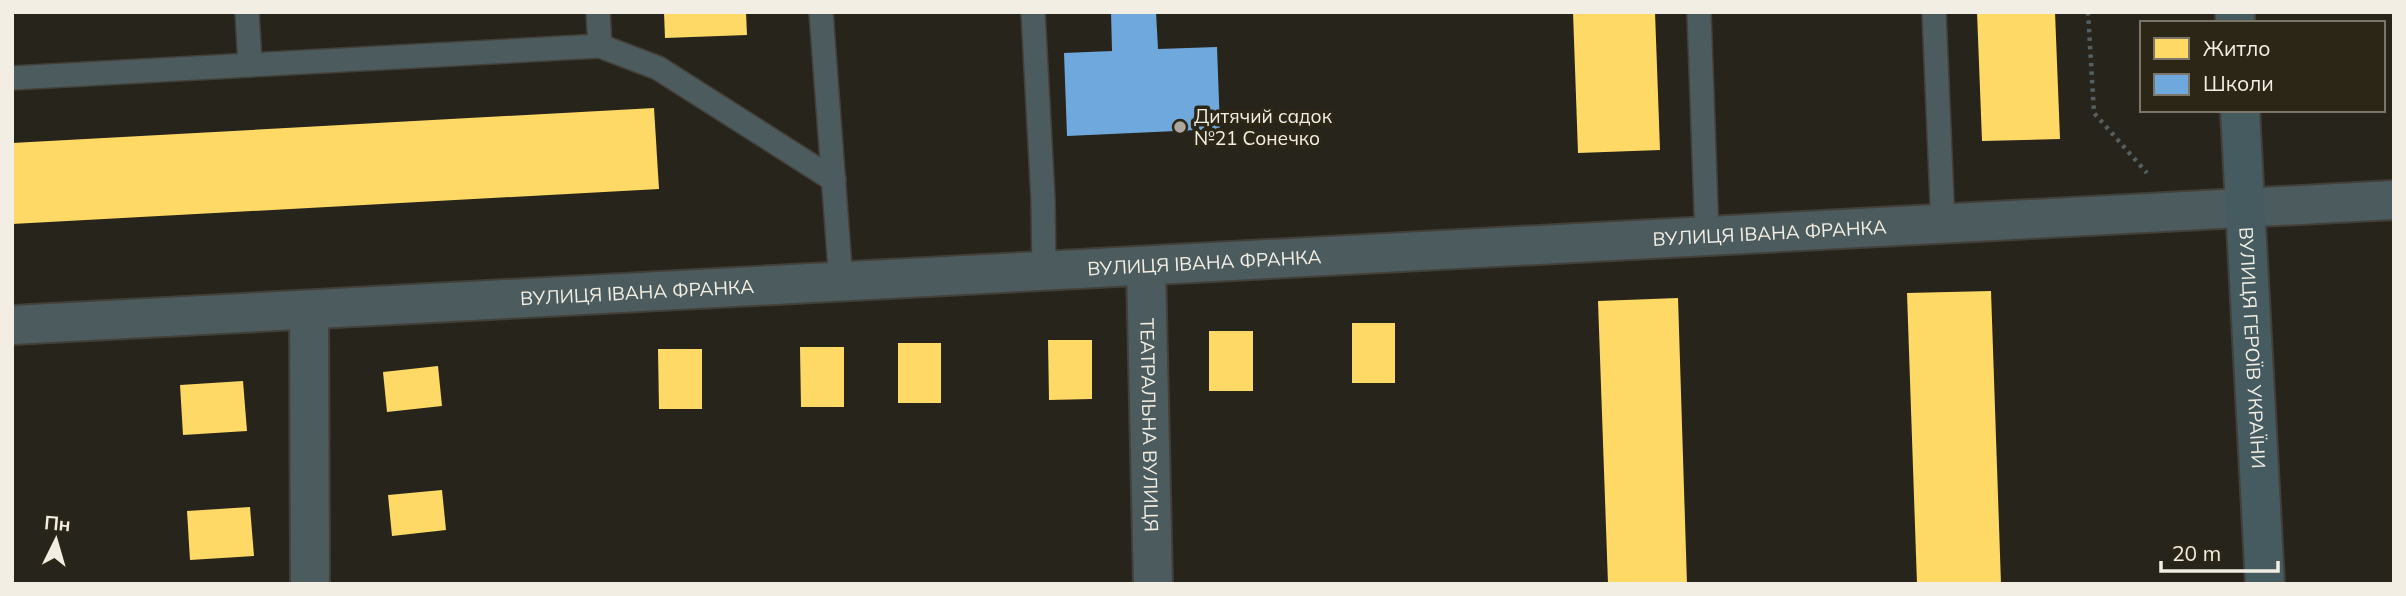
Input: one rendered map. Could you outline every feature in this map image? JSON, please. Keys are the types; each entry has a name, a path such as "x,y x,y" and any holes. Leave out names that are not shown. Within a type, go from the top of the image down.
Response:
{"street":[{"name":"ВУЛИЦЯ ГЕРОЇВ УКРАЇНИ","path":"2240,112 2265,584"},
{"name":"ВУЛИЦЯ ІВАНА ФРАНКА","path":"12,325 2246,210 2394,200"},
{"name":"ТЕАТРАЛЬНА ВУЛИЦЯ","path":"1146,267 1153,584"},
{"path":"309,310 310,584"}],"lane":[{"path":"247,12 250,64"},
{"path":"598,12 600,46"},
{"path":"821,12 841,282"},
{"path":"1033,12 1044,272"},
{"path":"1699,12 1707,238"},
{"path":"1934,12 1943,225"},
{"path":"12,78 600,46 658,68 834,180"}],"path":[{"path":"2088,12 2094,113 2186,213"}],"building: Житло":[{"path":"664,12 746,12 747,35 665,38"},
{"path":"1573,12 1655,12 1660,150 1578,153"},
{"path":"1977,12 2055,12 2060,139 1982,141"},
{"path":"654,108 659,189 12,224 12,143"},
{"path":"1991,291 2001,584 1917,584 1907,293"},
{"path":"1678,298 1687,584 1608,584 1598,301"},
{"path":"1352,323 1395,323 1395,383 1352,383"},
{"path":"1209,331 1253,331 1253,391 1209,391"},
{"path":"1048,340 1092,340 1092,399 1049,400"},
{"path":"898,343 941,343 941,403 898,403"},
{"path":"800,347 844,347 844,407 801,407"},
{"path":"658,349 702,349 702,409 659,409"},
{"path":"438,366 442,406 387,412 383,372"},
{"path":"243,381 247,431 183,435 180,385"},
{"path":"442,490 446,530 392,536 388,495"},
{"path":"250,507 254,556 190,560 187,511"}],"building: Школи":[{"path":"1111,12 1156,12 1158,49 1217,47 1220,129 1067,136 1064,53 1112,51"}],"place":[{"name":"Дитячий садок №21 Сонечко","path":"1180,127"}]}
